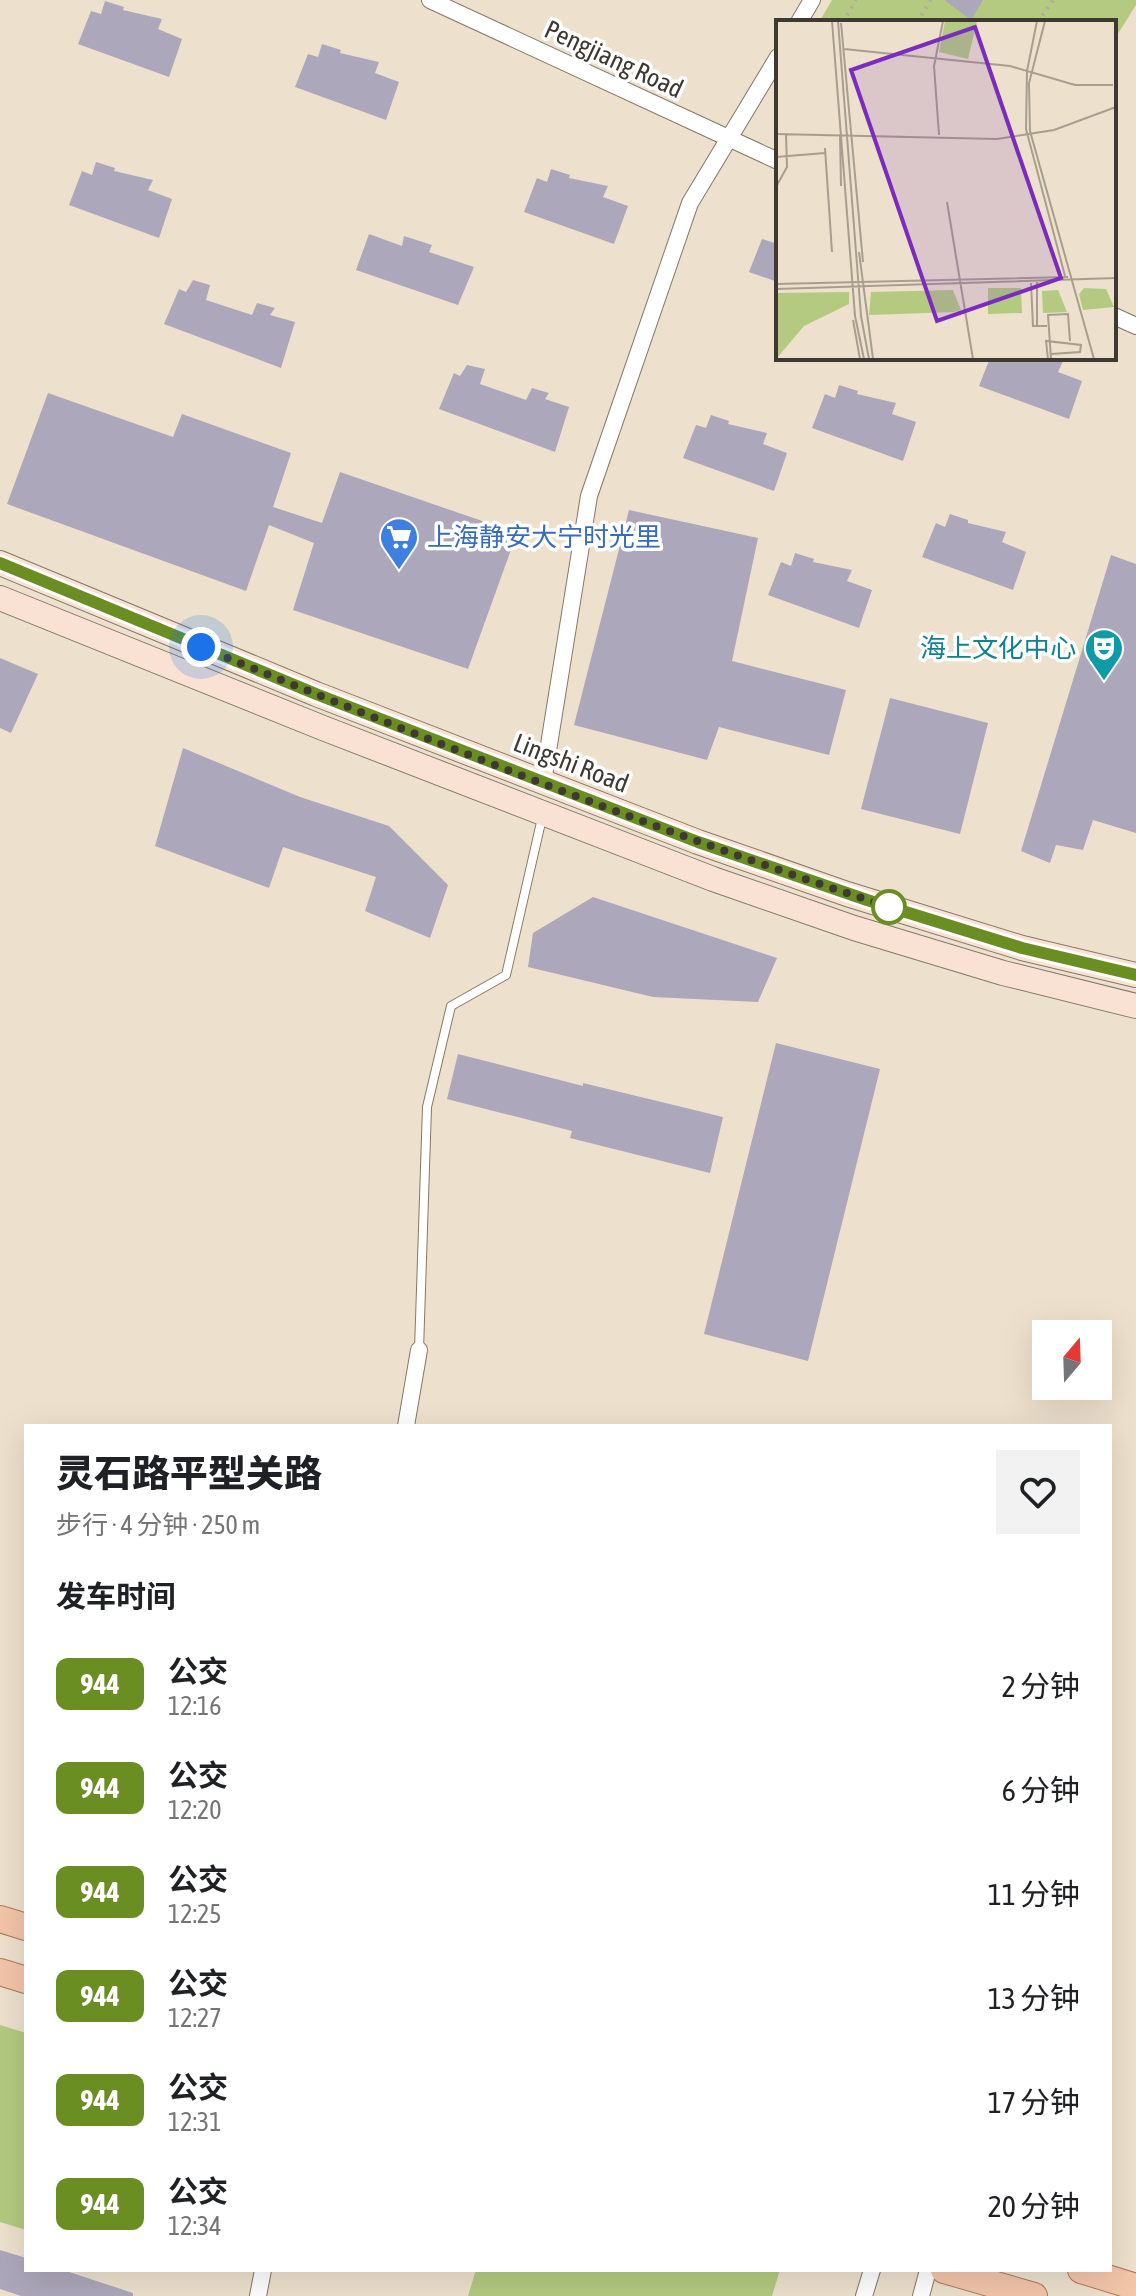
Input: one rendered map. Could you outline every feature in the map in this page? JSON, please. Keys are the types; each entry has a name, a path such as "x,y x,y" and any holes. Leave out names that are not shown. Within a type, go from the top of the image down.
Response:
{"main road":[{"name":"Lingshi Road","path":"0,563 316,694 698,842 847,894 1022,948 1136,975"},
{"path":"0,598 323,728 713,879 854,928 1003,973 1136,1006"},
{"path":"0,1919 24,1926"},
{"path":"0,1972 24,1979"},
{"path":"951,2272 1034,2296"},
{"path":"1087,2272 1136,2287"}],"street":[{"name":"Pengjiang Road","path":"430,0 776,160"},
{"path":"800,20 812,0"},
{"path":"543,782 589,496 690,203 776,60"},
{"path":"1116,317 1136,326"},
{"path":"406,1424 419,1350"},
{"path":"258,2296 263,2272"},
{"path":"864,2296 871,2272"},
{"path":"921,2296 927,2272"}],"lane":[{"path":"419,1350 427,1107 451,1006 506,975 544,813"}],"path":[{"path":"844,20 856,0"},
{"path":"918,20 931,0"},
{"path":"1039,20 1053,0"}],"green space":[{"path":"832,0 1136,0 1116,37 1116,20 820,20"},
{"path":"0,2025 24,2032 24,2229 0,2222"},
{"path":"475,2272 779,2272 772,2296 468,2296"}],"building":[{"path":"944,0 983,0 971,20"},
{"path":"105,1 124,7 123,10 162,19 158,29 182,39 169,77 78,44 91,11 101,14"},
{"path":"322,44 341,50 340,53 379,62 375,73 399,82 386,120 295,87 308,54 318,57"},
{"path":"96,162 115,168 114,171 153,180 148,190 172,199 159,238 69,205 82,171 92,175"},
{"path":"551,169 570,175 569,178 608,186 603,197 628,206 614,244 524,212 537,178 547,182"},
{"path":"369,234 402,246 404,236 432,245 429,252 474,267 458,305 356,270"},
{"path":"762,239 776,243 776,281 749,272"},
{"path":"193,280 210,285 206,300 252,315 257,303 275,308 270,315 295,322 281,368 164,324 179,289 186,292"},
{"path":"989,360 1063,361 1058,372 1082,381 1069,419 979,386"},
{"path":"467,365 485,369 480,384 526,400 532,388 549,393 545,399 569,407 555,452 439,409 454,373 460,376"},
{"path":"839,385 858,391 857,394 896,403 892,414 916,422 903,461 812,428 825,394 835,398"},
{"path":"48,393 173,437 182,414 291,453 273,507 322,523 340,472 517,533 468,669 293,610 314,543 269,525 246,591 7,504"},
{"path":"711,415 729,421 728,424 767,433 763,444 787,453 774,491 683,458 696,425 706,428"},
{"path":"629,510 758,538 732,661 846,690 829,755 719,727 707,760 574,725"},
{"path":"950,514 968,520 968,523 1006,532 1002,542 1026,552 1013,590 922,557 936,523 945,527"},
{"path":"795,553 814,559 813,562 852,570 847,581 872,590 859,628 768,595 781,562 791,566"},
{"name":"海上文化中心","path":"1111,555 1136,564 1136,833 1093,820 1083,850 1056,845 1050,863 1021,851"},
{"path":"0,658 38,674 11,733 0,728"},
{"path":"890,698 988,723 960,834 861,809"},
{"path":"183,748 300,797 389,826 448,885 430,938 365,911 376,877 283,847 269,888 155,846"},
{"path":"593,897 777,958 758,1002 653,997 528,967 533,933"},
{"path":"776,1043 880,1069 808,1361 704,1334"},
{"path":"458,1054 723,1117 710,1173 570,1138 572,1131 447,1099"},
{"path":"0,2250 24,2257 24,2272 69,2272 133,2293 133,2296 21,2296 0,2289"}],"bus line":[{"name":"944","path":"0,563 316,694 698,842 847,894 1022,948 1136,975"}],"place":[{"name":"上海静安大宁时光里","path":"399,571"},
{"name":"海上文化中心","path":"1104,682"}],"route":[{"path":"201,647 698,842 889,907"}]}
